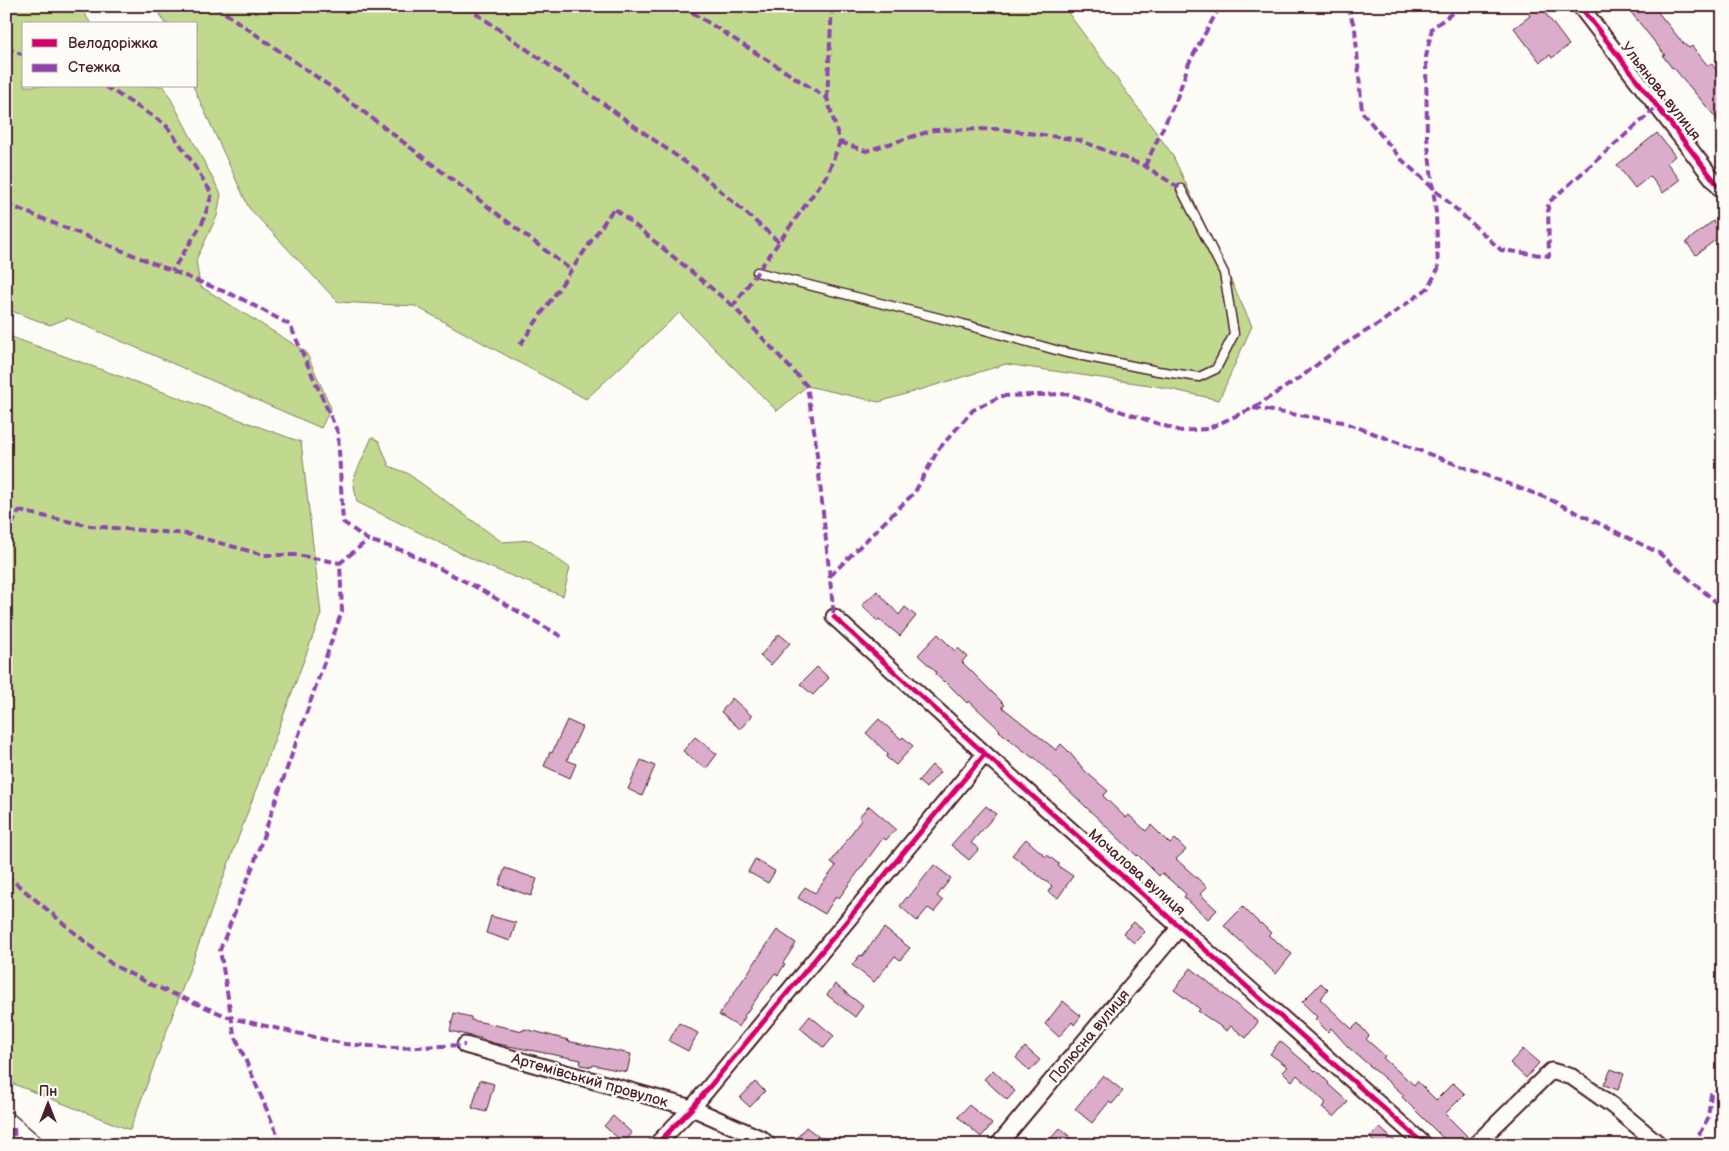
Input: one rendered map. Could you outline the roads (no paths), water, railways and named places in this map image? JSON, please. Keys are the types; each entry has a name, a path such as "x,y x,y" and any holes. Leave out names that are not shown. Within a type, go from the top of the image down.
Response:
{"street":[{"name":"Ульянова вулиця","path":"1580,6 1723,192"},
{"name":"Мочалова вулиця","path":"834,617 985,754 1425,1145"},
{"path":"656,1145 692,1108 985,754"},
{"name":"Полюсна вулиця","path":"998,1145 1180,927"},
{"name":"Артемівський провулок","path":"465,1045 692,1108 762,1139 768,1145"},
{"path":"1475,1145 1551,1071 1572,1077 1614,1106 1660,1145"},
{"path":"6,1121 34,1145"}],"lane":[{"path":"757,272 963,324 1063,352 1198,377 1216,369 1234,334 1224,273 1181,189"}]}
